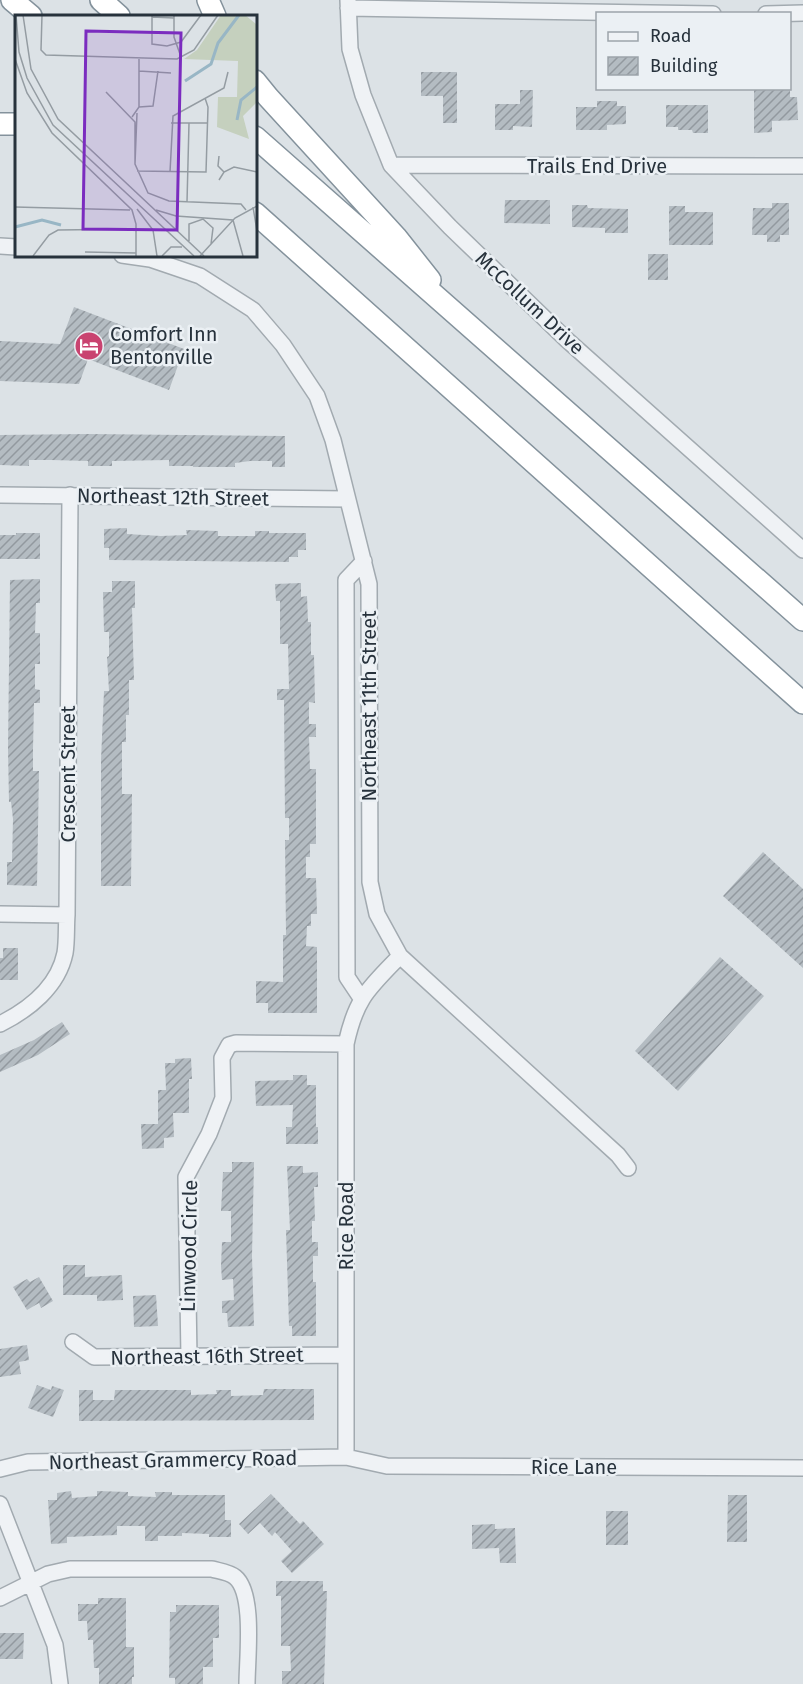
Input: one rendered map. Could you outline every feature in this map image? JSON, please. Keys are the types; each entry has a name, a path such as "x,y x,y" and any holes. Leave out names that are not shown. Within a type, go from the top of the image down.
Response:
{"highway":[{"path":"12,0 30,15"},
{"path":"101,0 118,15"},
{"path":"208,0 215,15"},
{"path":"256,82 396,237 466,325"},
{"path":"256,138 803,620"},
{"path":"256,214 803,703"},
{"path":"256,224 328,278"}],"street":[{"path":"348,4 640,12"},
{"name":"McCollum Drive","path":"348,4 350,49 363,95 391,165 450,227 567,340 803,550"},
{"name":"Trails End Drive","path":"391,165 803,166"},
{"path":"0,246 15,247"},
{"name":"Northeast 11th Street","path":"129,256 150,259 200,276 253,310 283,345 313,388 333,440 369,584 370,882 377,914 400,956 618,1155 628,1168"},
{"name":"Northeast 12th Street","path":"0,495 347,499"},
{"name":"Crescent Street","path":"0,1024 38,1001 56,975 65,954 70,495"},
{"path":"361,998 347,977 346,580 364,561"},
{"path":"0,914 67,915"},
{"name":"Rice Road","path":"346,1457 346,1044 351,1020 361,998 400,956"},
{"name":"Linwood Circle","path":"189,1356 186,1177 209,1134 223,1098 222,1058 229,1045 236,1043 346,1044"},
{"name":"Northeast 16th Street","path":"73,1342 94,1357 346,1355"},
{"name":"Rice Lane","path":"346,1457 387,1466 803,1468"},
{"name":"Northeast Grammercy Road","path":"0,1469 28,1462 346,1457"},
{"path":"0,1504 56,1645 60,1684"},
{"path":"0,1598 48,1574 70,1569 212,1569 234,1576 240,1583 247,1601 247,1684"}],"building":[{"path":"421,72 457,72 457,123 443,123 443,96 421,96"},
{"path":"520,90 533,90 532,127 513,126 513,130 495,130 495,104 520,104"},
{"path":"754,90 790,90 790,97 797,97 798,120 772,121 772,132 754,133"},
{"path":"597,101 617,101 617,106 626,106 626,124 607,125 607,130 576,130 576,107 597,107"},
{"path":"666,105 708,105 708,133 693,133 692,130 666,127"},
{"path":"505,200 550,200 550,224 504,223"},
{"path":"772,203 789,203 789,235 780,235 780,242 767,242 767,235 752,235 753,208 772,208"},
{"path":"572,205 587,205 588,208 628,209 628,233 605,233 605,228 572,227"},
{"path":"669,206 685,206 685,212 713,212 713,245 669,245"},
{"path":"648,254 668,254 668,280 648,280"},
{"name":"Comfort Inn Bentonville","path":"74,307 184,349 169,390 88,359 79,384 0,381 0,341 60,344"},
{"path":"0,435 285,436 285,467 272,467 272,461 235,463 235,467 169,466 169,460 112,461 112,466 88,466 88,461 51,460 29,460 29,466 0,465"},
{"path":"127,528 127,534 161,536 187,535 186,530 218,531 218,536 255,536 255,531 306,533 306,550 298,550 298,557 289,557 289,562 109,560 109,548 104,548 104,529"},
{"path":"16,533 40,533 40,559 0,559 0,535 16,535"},
{"path":"40,579 40,603 36,603 35,633 40,633 40,664 35,664 35,689 40,690 40,703 34,703 33,749 33,771 39,771 37,886 7,885 7,862 12,862 13,819 11,802 9,802 8,749 10,580"},
{"path":"112,581 135,581 135,608 132,608 134,680 129,680 126,742 122,742 122,794 132,794 131,886 101,886 101,760 104,691 109,691 107,657 109,656 109,632 104,632 103,592 112,592"},
{"path":"301,583 301,597 307,596 308,622 311,622 311,655 314,655 315,703 309,702 309,724 316,724 316,737 309,737 310,769 316,769 316,844 310,844 310,857 306,857 306,878 316,878 317,914 311,914 311,926 307,926 306,946 317,947 317,1013 268,1013 268,1003 256,1003 256,981 283,982 283,935 286,935 285,840 289,840 289,818 285,818 284,700 277,700 277,689 289,689 288,644 280,644 280,601 276,601 275,584"},
{"path":"763,852 803,889 803,968 723,896"},
{"path":"3,948 18,948 18,980 0,980 0,958 3,958"},
{"path":"720,957 764,996 678,1091 635,1051"},
{"path":"62,1022 70,1034 38,1055 0,1072 0,1055 34,1040"},
{"path":"191,1058 189,1113 173,1113 174,1137 164,1138 164,1148 142,1149 141,1124 158,1124 158,1090 166,1090 165,1063 175,1063 175,1059"},
{"path":"293,1075 307,1075 307,1085 316,1085 318,1144 286,1144 286,1127 292,1127 293,1105 256,1106 255,1081 293,1080"},
{"path":"232,1162 254,1162 252,1256 254,1326 228,1327 227,1313 222,1313 222,1301 234,1300 233,1279 222,1280 221,1266 222,1242 231,1242 231,1211 221,1211 223,1172 232,1172"},
{"path":"287,1166 303,1166 303,1173 318,1172 318,1187 314,1187 315,1221 312,1221 312,1242 318,1242 318,1256 313,1256 313,1282 316,1282 316,1336 292,1336 292,1326 289,1326 286,1230 290,1230"},
{"path":"63,1265 85,1265 85,1277 122,1275 123,1300 97,1301 97,1295 63,1295"},
{"path":"39,1277 53,1301 41,1308 39,1303 27,1310 13,1287 27,1279 30,1282"},
{"path":"156,1295 158,1326 134,1327 133,1296"},
{"path":"27,1345 29,1360 19,1362 21,1374 0,1377 0,1349"},
{"path":"37,1385 51,1390 52,1386 64,1390 53,1417 28,1408"},
{"path":"264,1389 314,1389 314,1420 79,1421 79,1390 93,1390 93,1400 114,1400 115,1390 191,1390 191,1395 217,1394 216,1390 231,1390 231,1396 263,1395"},
{"path":"71,1491 72,1498 97,1496 97,1491 128,1492 128,1496 156,1497 155,1492 172,1492 172,1495 225,1495 225,1520 231,1520 231,1537 182,1533 182,1536 158,1536 158,1541 145,1541 145,1526 117,1526 117,1535 67,1537 67,1543 51,1544 48,1500 57,1500 57,1493"},
{"path":"271,1494 300,1524 303,1521 324,1544 292,1573 281,1561 292,1551 275,1532 272,1536 260,1523 248,1534 239,1524"},
{"path":"728,1495 747,1495 747,1542 727,1542"},
{"path":"606,1511 628,1511 628,1545 606,1545"},
{"path":"495,1524 495,1529 515,1528 516,1563 500,1563 499,1548 472,1549 472,1525"},
{"path":"276,1581 323,1581 323,1591 327,1591 324,1684 282,1684 282,1671 291,1671 290,1646 281,1646 281,1596 276,1596"},
{"path":"98,1598 126,1598 126,1647 134,1647 132,1684 99,1684 99,1668 94,1668 93,1640 88,1640 87,1621 78,1621 78,1604 98,1604"},
{"path":"176,1605 219,1605 219,1638 213,1638 213,1667 203,1667 203,1684 175,1684 175,1678 169,1678 170,1612 176,1612"},
{"path":"0,1633 24,1633 23,1659 0,1659"}],"place":[{"name":"Comfort Inn Bentonville","path":"89,346"}]}
